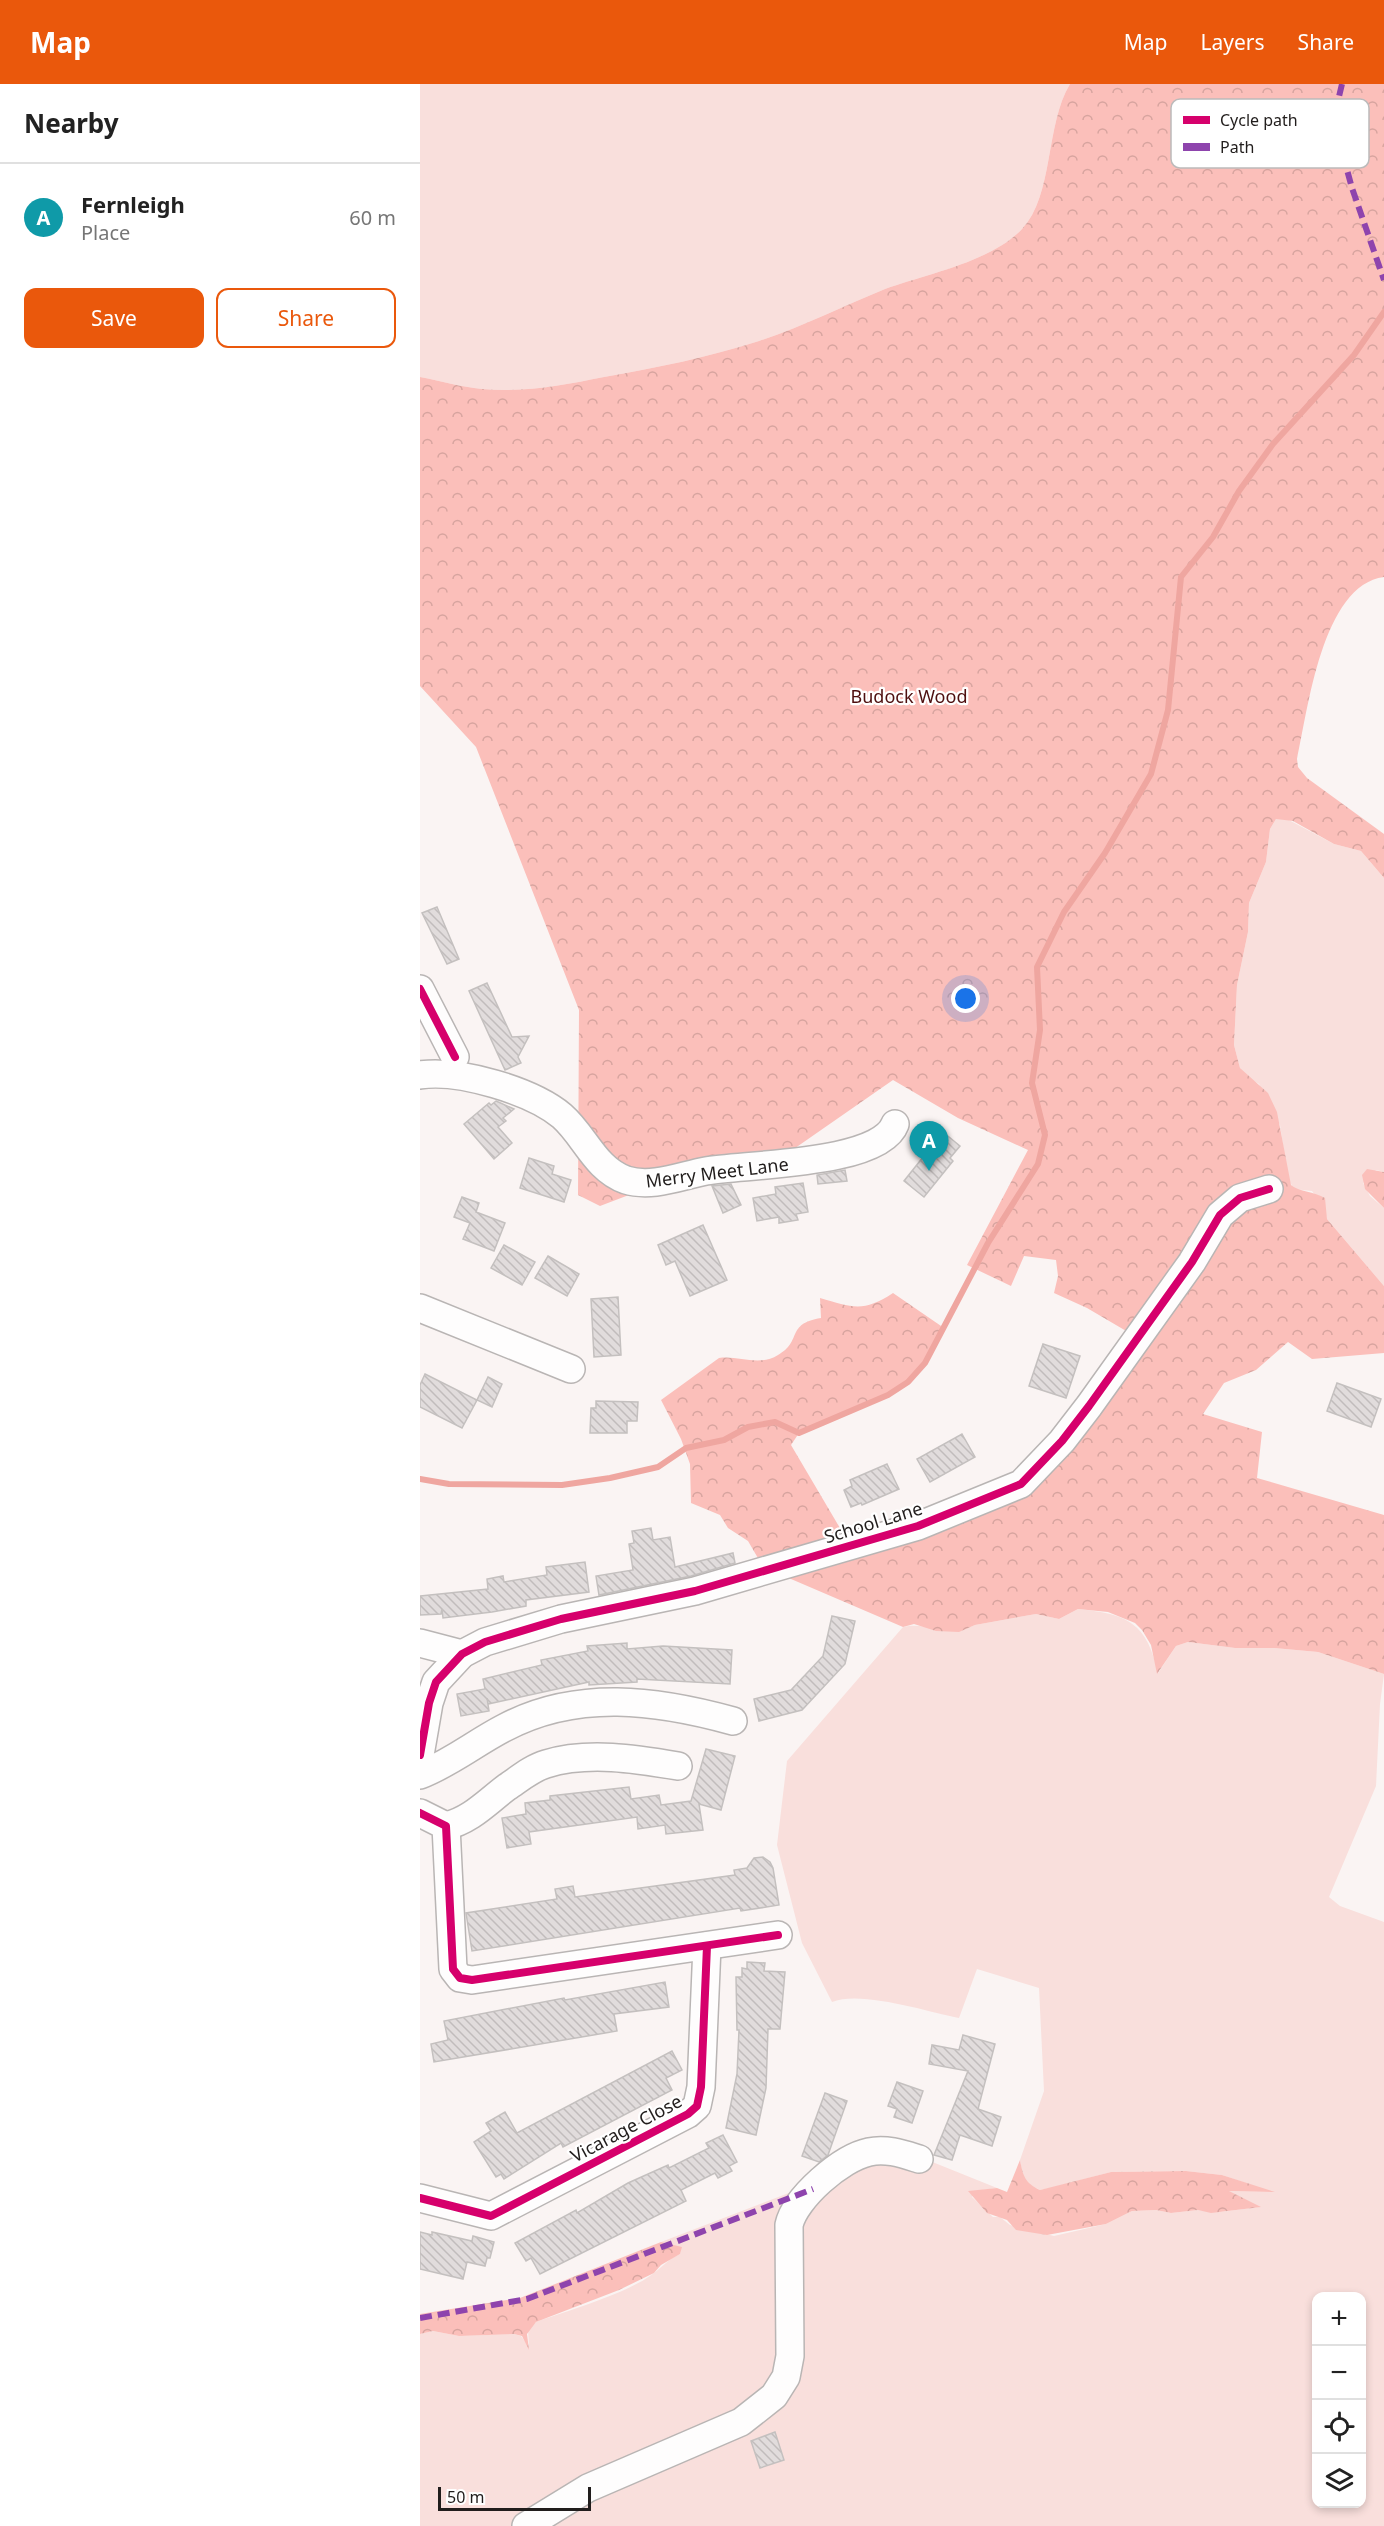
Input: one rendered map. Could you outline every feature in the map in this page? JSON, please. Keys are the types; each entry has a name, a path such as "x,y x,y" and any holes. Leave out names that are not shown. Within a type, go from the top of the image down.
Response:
{"street":[{"path":"420,989 455,1057"},
{"name":"Merry Meet Lane","path":"420,1075 439,1073 468,1077 538,1102 562,1116 608,1171 619,1177 641,1183 707,1171 849,1153 884,1139 892,1132 895,1124"},
{"name":"School Lane","path":"420,1755 429,1703 436,1682 462,1654 485,1642 517,1631 606,1609 696,1591 918,1526 1021,1484 1062,1441 1089,1406 1192,1262 1220,1215 1240,1198 1269,1189"},
{"path":"420,1308 571,1369"},
{"path":"420,1643 462,1654"},
{"path":"420,1775 457,1758 504,1728 536,1714 576,1704 648,1703 675,1706 733,1721"},
{"path":"420,1812 446,1826 469,1818 549,1758 667,1759"},
{"path":"446,1826 453,1969 460,1978 472,1980 778,1935"},
{"name":"Vicarage Close","path":"420,2198 491,2216 688,2114 697,2106 701,2087 707,1946"},
{"path":"526,2526 588,2488 741,2422 768,2402 786,2377 790,2356 789,2225 795,2209 813,2189 843,2164 867,2152 888,2151 919,2159"}],"shaded area":[{"path":"420,84 1070,84 1056,119 1045,179 1032,215 1022,229 993,250 976,259 885,289 791,329 740,347 663,366 574,383 543,388 497,390 466,387 420,377"},
{"path":"1276,819 1287,819 1334,844 1361,851 1384,878 1384,1172 1376,1170 1363,1183 1370,1196 1384,1208 1384,1286 1327,1219 1324,1208 1312,1191 1294,1189 1288,1179 1280,1125 1259,1084 1245,1076 1240,1068 1234,1045 1237,985 1248,932 1249,903 1266,862 1270,829"},
{"path":"1078,1609 1122,1618 1141,1632 1148,1643 1158,1673 1176,1646 1188,1642 1235,1648 1274,1648 1318,1652 1384,1674 1380,1704 1376,1786 1329,1897 1340,1906 1384,1922 1384,2526 528,2526 777,2395 790,2226 844,2166 920,2157 997,2188 975,2191 972,2197 993,2217 1000,2217 1010,2225 1054,2236 1106,2224 1132,2211 1221,2212 1259,2207 1228,2191 1272,2192 1222,2175 1186,2171 1111,2172 1040,2190 1030,2185 1023,2177 1020,2160 1044,2091 1039,1988 977,1969 959,2018 877,2000 845,1999 832,2002 802,1943 777,1845 787,1761 903,1627 921,1626 956,1630 1036,1614 1059,1619"},
{"path":"820,2181 796,2202 776,2390 524,2526 420,2526 420,2334 433,2331 459,2336 514,2334 521,2336 529,2347 528,2330 536,2322 629,2288 680,2254 681,2248 661,2242"}],"green space":[{"name":"Budock Wood","path":"1070,84 1384,84 1384,577 1363,585 1346,602 1332,625 1313,682 1297,759 1298,767 1307,778 1384,834 1384,878 1361,851 1334,844 1293,821 1276,819 1270,829 1266,862 1249,903 1248,932 1237,985 1234,1045 1240,1068 1268,1093 1277,1112 1291,1185 1325,1198 1327,1219 1384,1286 1384,1353 1312,1359 1288,1342 1256,1370 1224,1383 1203,1414 1262,1432 1257,1478 1384,1515 1384,1674 1318,1652 1274,1648 1235,1648 1188,1642 1176,1646 1157,1674 1151,1645 1142,1630 1135,1623 1108,1612 1078,1609 1059,1619 1036,1614 975,1625 959,1632 936,1631 914,1624 903,1627 777,1573 1012,1497 1133,1335 1087,1308 1054,1293 1058,1276 1056,1260 1024,1256 1011,1286 967,1265 1028,1150 958,1118 893,1080 765,1169 642,1190 600,1206 578,1195 579,1010 476,747 420,686 420,377 474,388 513,390 559,385 663,366 759,341 885,289 976,259 1009,240 1022,229 1032,215 1045,179 1056,119"},
{"path":"1367,1169 1384,1172 1384,1208 1365,1189 1362,1175"},
{"path":"893,1293 944,1328 927,1361 912,1378 898,1389 849,1414 799,1433 791,1445 847,1540 762,1565 748,1541 728,1528 720,1515 691,1503 690,1464 681,1439 661,1400 719,1358 763,1360 786,1350 803,1324 821,1318 820,1298 849,1306 865,1306"},
{"path":"1020,2160 1026,2178 1031,2185 1040,2190 1111,2172 1186,2171 1222,2175 1275,2192 1229,2191 1261,2207 1211,2213 1198,2210 1171,2213 1156,2210 1132,2211 1106,2224 1047,2235 1016,2230 1007,2220 987,2213 968,2191 997,2188 1007,2192"},
{"path":"661,2242 682,2247 680,2254 661,2265 654,2273 619,2290 536,2322 527,2334 529,2350 522,2336 514,2334 459,2336 433,2331 420,2334 420,2314 520,2298"}],"building":[{"path":"437,907 459,959 447,964 422,913"},
{"path":"487,983 512,1037 529,1036 518,1057 521,1063 505,1070 469,991"},
{"path":"496,1101 514,1109 503,1118 506,1121 498,1127 512,1143 494,1159 464,1124 489,1103 491,1105"},
{"path":"943,1132 960,1146 950,1158 953,1161 924,1197 904,1181"},
{"path":"529,1158 554,1166 552,1174 571,1180 564,1202 520,1188"},
{"path":"845,1170 847,1181 818,1184 817,1175"},
{"path":"803,1183 808,1212 796,1214 798,1220 779,1223 779,1217 757,1221 753,1198 776,1194 775,1187"},
{"path":"731,1184 741,1205 723,1213 712,1186"},
{"path":"462,1197 479,1203 476,1212 505,1223 494,1251 463,1239 470,1223 454,1217"},
{"path":"703,1225 727,1280 690,1296 675,1261 666,1265 658,1245"},
{"path":"504,1245 535,1262 522,1285 491,1268"},
{"path":"548,1256 579,1274 567,1296 535,1278"},
{"path":"618,1297 621,1355 594,1357 591,1299"},
{"path":"1043,1344 1080,1356 1066,1398 1029,1386"},
{"path":"425,1374 477,1400 462,1428 420,1407 420,1385"},
{"path":"488,1377 502,1384 492,1407 477,1400"},
{"path":"1337,1383 1381,1399 1371,1427 1327,1411"},
{"path":"596,1401 638,1402 637,1421 627,1421 627,1433 590,1433 591,1408 596,1408"},
{"path":"962,1434 975,1457 930,1482 917,1459"},
{"path":"887,1464 899,1489 862,1505 861,1503 851,1507 844,1490 852,1486 850,1480"},
{"path":"651,1528 653,1540 670,1537 675,1567 733,1553 735,1563 691,1576 599,1595 596,1576 633,1570 629,1544 634,1543 632,1531"},
{"path":"585,1562 589,1592 526,1600 526,1606 492,1612 443,1618 442,1609 441,1614 420,1615 420,1596 488,1589 487,1579 503,1576 504,1582 547,1575 546,1567"},
{"path":"832,1616 855,1621 845,1664 802,1710 759,1721 754,1699 791,1690 823,1656"},
{"path":"627,1643 627,1649 663,1646 732,1650 730,1684 637,1679 637,1682 589,1685 589,1682 488,1704 487,1698 489,1711 461,1716 457,1694 485,1689 483,1679 542,1665 541,1660 588,1651 587,1646"},
{"path":"706,1749 735,1756 721,1810 699,1804 703,1830 666,1834 665,1825 638,1829 637,1817 529,1832 531,1844 507,1848 502,1818 526,1814 525,1803 550,1800 550,1796 629,1787 631,1799 659,1795 661,1805 691,1801"},
{"path":"763,1857 770,1862 773,1868 779,1905 741,1911 740,1908 472,1951 466,1913 557,1899 555,1889 573,1886 575,1897 735,1875 734,1870 747,1868 754,1858"},
{"path":"747,1962 765,1963 764,1971 785,1972 780,2029 768,2029 766,2088 756,2135 726,2128 737,2074 739,2030 737,2030 736,1977 742,1977 742,1968 747,1969"},
{"path":"665,1982 669,2007 614,2014 617,2031 434,2062 431,2044 448,2040 444,2021"},
{"path":"963,2035 995,2044 978,2109 1001,2117 992,2146 960,2135 952,2160 934,2155 968,2071 929,2064 932,2045 959,2050"},
{"path":"672,2051 682,2070 666,2078 672,2090 563,2147 561,2143 504,2179 501,2174 496,2177 474,2142 491,2131 486,2123 505,2112 517,2133"},
{"path":"897,2082 923,2091 912,2123 894,2117 897,2109 888,2106"},
{"path":"825,2093 847,2101 828,2155 819,2162 802,2156"},
{"path":"723,2135 737,2162 729,2166 732,2171 718,2178 715,2173 681,2190 686,2201 540,2274 531,2258 526,2261 515,2243 576,2210 577,2213 628,2183 668,2165 669,2168 709,2148 706,2143"},
{"path":"420,2232 432,2235 432,2232 472,2241 473,2236 494,2242 490,2258 487,2258 485,2266 467,2262 463,2279 420,2269"},
{"path":"775,2432 784,2460 760,2468 751,2441"}],"waterway":[{"path":"420,1479 449,1484 562,1485 610,1478 658,1467 686,1448 724,1440 748,1427 775,1422 799,1433 888,1395 908,1382 925,1363 988,1243 1038,1164 1045,1135 1032,1083 1040,1030 1037,967 1064,912 1105,853 1151,774 1168,710 1181,577 1213,537 1239,491 1273,444 1354,355 1384,312"}],"marked path":[{"path":"1338,99 1342,84"},
{"path":"1347,168 1384,280"},
{"path":"420,2318 527,2299 813,2189"}],"cycle path":[{"path":"420,989 455,1057"},
{"path":"420,1755 429,1703 436,1682 462,1654 485,1642 561,1619 695,1591 918,1526 1021,1484 1062,1441 1089,1406 1192,1262 1220,1215 1240,1198 1269,1189"},
{"path":"420,1813 446,1826 453,1969 460,1978 472,1980 778,1935"},
{"path":"420,2198 491,2216 688,2114 697,2106 701,2087 707,1946"}],"place":[{"name":"Fernleigh","path":"929,1171"}]}
